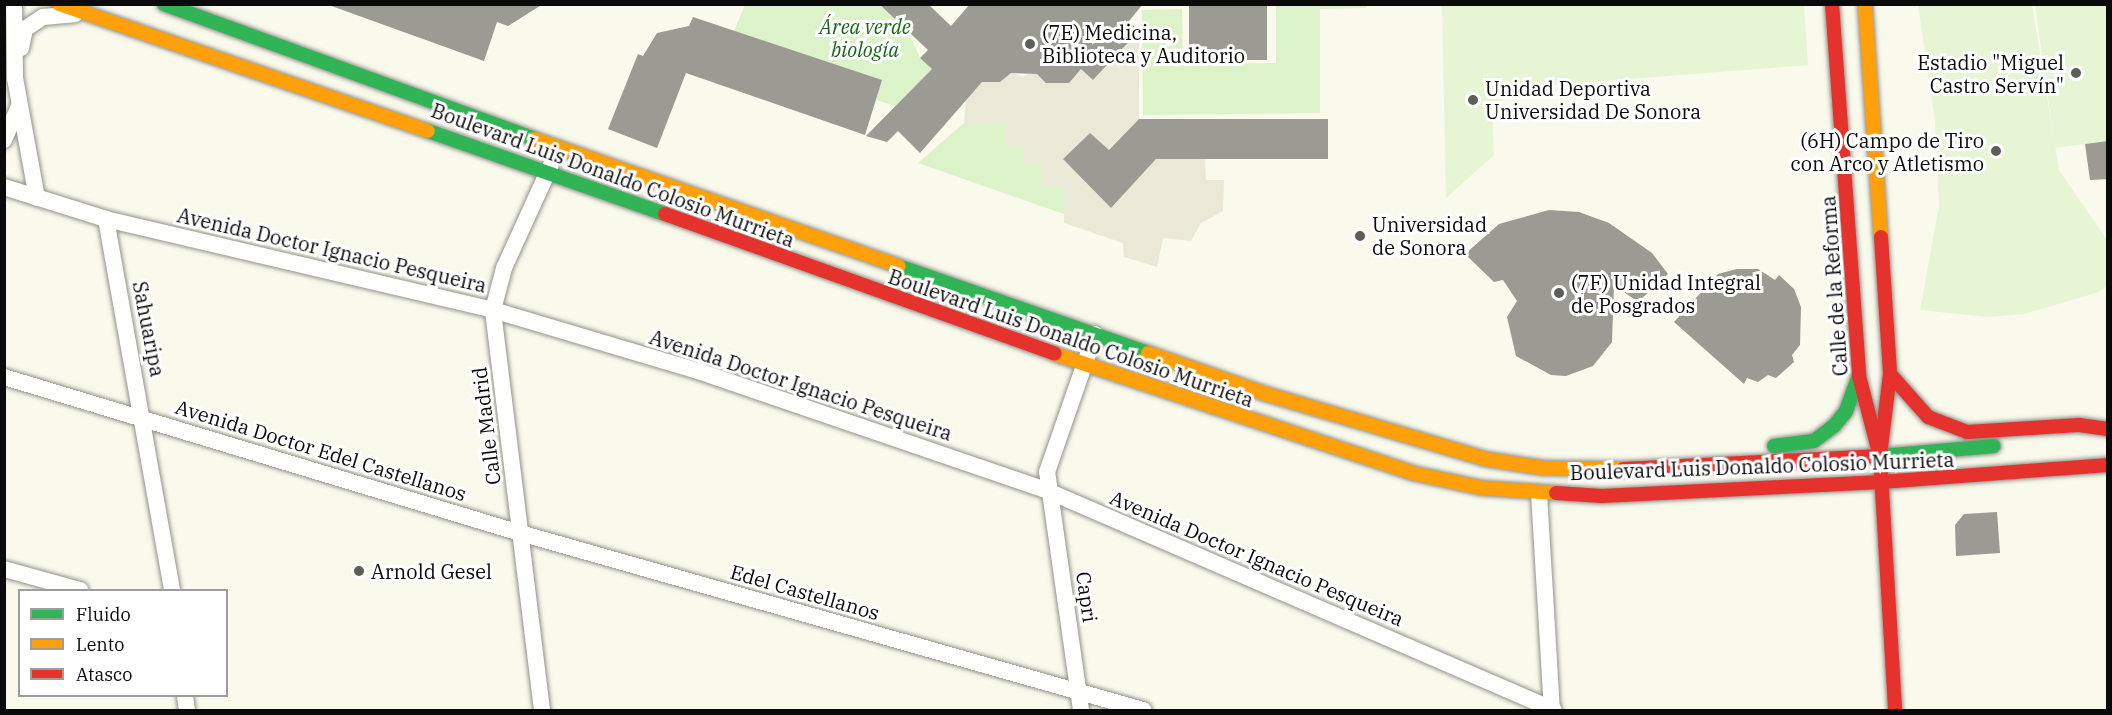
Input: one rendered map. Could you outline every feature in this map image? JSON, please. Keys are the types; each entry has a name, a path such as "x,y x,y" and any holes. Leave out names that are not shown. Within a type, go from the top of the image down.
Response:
{"main road":[{"name":"Boulevard Luis Donaldo Colosio Murrieta","path":"59,4 90,12 548,172 1085,365 1270,428 1412,473 1482,488 1602,496 1881,482 2108,465"},
{"name":"Boulevard Luis Donaldo Colosio Murrieta","path":"164,4 558,148 1266,394 1485,459 1543,468 1629,469 1880,456 2108,435"},
{"name":"Calle de la Reforma","path":"1832,4 1859,376 1880,456"},
{"name":"Calle de la Reforma","path":"1865,4 1890,374 1880,456 1895,711"},
{"path":"1890,374 1928,417 1967,432 2079,425 2108,429"},
{"path":"1650,452 1814,441 1846,411 1859,376"},
{"path":"1270,428 1320,430 1418,458"},
{"path":"1437,461 1596,453"}],"street":[{"path":"14,4 10,72 37,198"},
{"path":"10,72 25,29 43,17 90,12"},
{"path":"4,140 19,106"},
{"name":"Calle Madrid","path":"542,711 493,310 504,268 558,148"},
{"name":"Avenida Doctor Ignacio Pesqueira","path":"4,187 106,219 493,310 698,371 1048,490 1553,710"},
{"name":"Sahuaripa","path":"106,219 144,417 172,589"},
{"name":"Capri","path":"1081,711 1048,490 1050,460 1095,334"},
{"path":"4,377 144,417"},
{"name":"Avenida Doctor Edel Castellanos","path":"144,417 520,533"},
{"path":"1539,493 1553,710"},
{"name":"Edel Castellanos","path":"520,533 1079,692"},
{"path":"4,569 73,589"},
{"path":"1079,692 1143,711"}],"green space":[{"name":"Área verde biología","path":"745,5 879,5 908,31 920,58 932,69 896,106 876,100 881,80 734,31"},
{"path":"1276,5 1366,5 1366,8 1320,9 1320,113 1143,115 1142,10 1182,9 1183,64 1276,63"},
{"name":"Unidad Deportiva Universidad De Sonora","path":"1442,5 1804,5 1808,65 1512,88 1492,112 1494,155 1446,198"},
{"name":"(6H) Campo de Tiro con Arco y Atletismo","path":"1918,5 2032,5 2059,170 2107,240 2107,286 2099,292 2024,314 1988,317 1920,310 1939,206 1935,121"},
{"name":"Estadio \"Miguel Castro Servín\"","path":"2035,5 2107,5 2107,141 2055,148"},
{"path":"964,123 1006,123 1064,186 1064,214 918,163"}],"shaded area":[{"path":"1139,31 1139,119 1108,150 1090,133 1063,159 1111,208 1156,159 1205,159 1206,180 1224,180 1223,211 1201,223 1191,241 1163,238 1157,267 1124,257 1123,243 1064,223 1064,186 1042,186 1042,164 1024,164 1024,146 1005,146 1005,123 964,123 966,100 982,82 1000,82 1012,72 1023,77 1034,71 1068,83 1081,69 1094,80"}],"building":[{"path":"326,4 543,4 508,26 497,22 484,61"},
{"name":"(7E) Medicina, Biblioteca y Auditorio","path":"879,4 928,4 951,26 970,4 1143,4 1129,21 1139,31 1093,80 1081,69 1069,83 1046,83 1037,74 1011,73 1000,82 982,82 920,153 898,131 887,142 866,136 932,69 920,58 928,50"},
{"path":"1189,4 1267,4 1267,60 1189,60"},
{"path":"693,17 882,80 865,135 686,73 657,148 608,129 638,54 643,56 657,33 689,26"},
{"path":"1139,119 1328,119 1328,159 1156,159 1111,208 1063,159 1090,133 1109,150"},
{"path":"2108,141 2108,179 2090,180 2085,144"},
{"name":"(7F) Unidad Integral de Posgrados","path":"1549,210 1579,212 1609,223 1652,253 1668,274 1638,302 1614,285 1612,342 1593,366 1566,376 1551,375 1516,356 1507,317 1517,301 1503,280 1494,282 1465,254 1499,224"},
{"path":"1737,269 1758,269 1775,280 1779,275 1794,289 1801,307 1800,345 1792,355 1794,362 1776,378 1768,375 1758,382 1747,378 1744,384 1674,322 1718,274"},
{"path":"1997,512 2000,553 1956,556 1955,525 1964,514"}],"traffic: fast":[{"path":"164,4 534,139"},
{"path":"428,131 665,214"},
{"path":"898,266 1148,353"},
{"path":"1774,446 1814,441 1834,426 1846,411 1859,376"},
{"path":"1880,456 1994,446"}],"traffic: slow":[{"path":"59,4 428,131"},
{"path":"1865,4 1881,237"},
{"path":"534,139 898,266"},
{"path":"1148,353 1266,394 1485,459 1543,468 1623,469"},
{"path":"1055,354 1412,473 1482,488 1556,493"}],"traffic: jam":[{"path":"1832,4 1859,376 1877,445"},
{"path":"665,214 1055,354"},
{"path":"1881,237 1890,374 1880,456 1895,710"},
{"path":"1890,374 1928,417 1967,432 2079,425 2108,429"},
{"path":"1623,469 1880,456"},
{"path":"1881,482 2108,465"},
{"path":"1556,493 1602,496 1881,482"}],"place":[{"name":"(7E) Medicina, Biblioteca y Auditorio","path":"1030,44"},
{"name":"Estadio \"Miguel Castro Servín\"","path":"2076,73"},
{"name":"Unidad Deportiva Universidad De Sonora","path":"1473,100"},
{"name":"(6H) Campo de Tiro con Arco y Atletismo","path":"1996,151"},
{"name":"Universidad de Sonora","path":"1360,236"},
{"name":"(7F) Unidad Integral de Posgrados","path":"1559,293"},
{"name":"Arnold Gesel","path":"359,571"}]}
